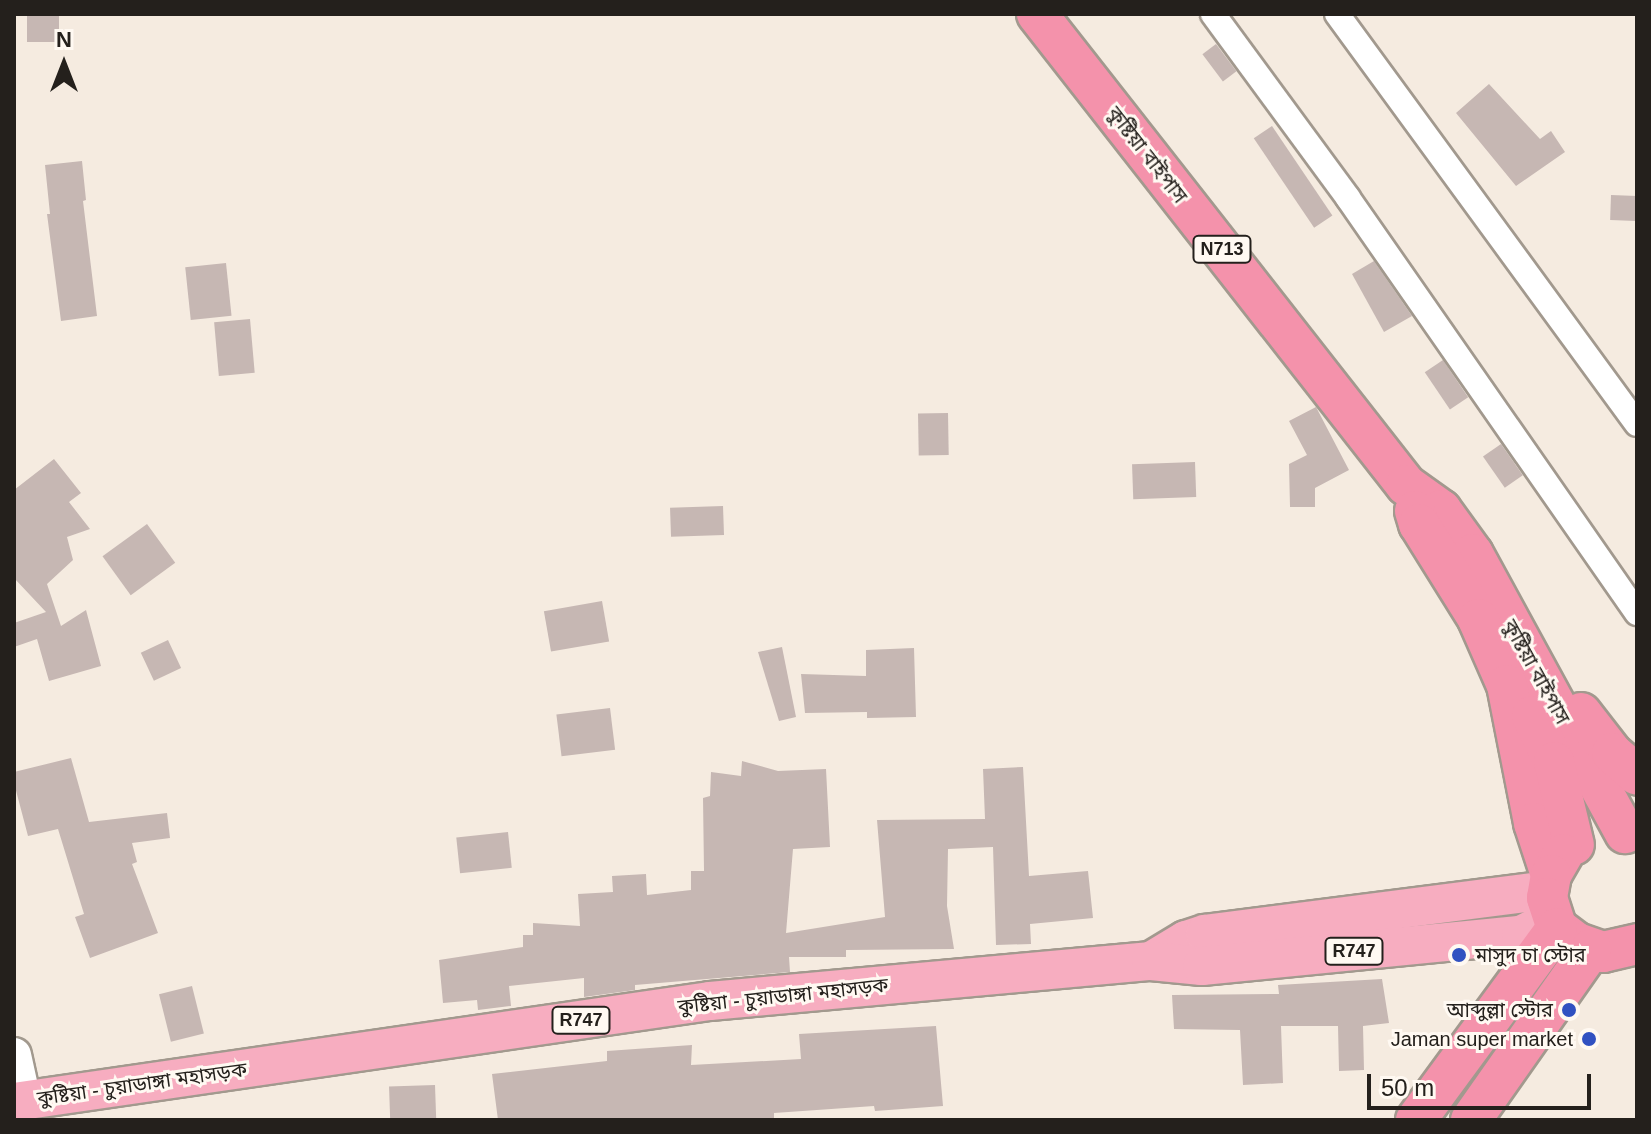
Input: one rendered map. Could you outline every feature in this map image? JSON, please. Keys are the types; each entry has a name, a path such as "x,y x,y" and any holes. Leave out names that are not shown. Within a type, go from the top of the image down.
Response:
{"highway":[{"name":"কুষ্টিয়া বাইপাস","path":"1037,14 1406,485 1441,510 1473,554 1516,637 1631,834"},
{"name":"কুষ্টিয়া বাইপাস","path":"1406,485 1419,524 1478,619 1507,685 1534,823 1557,891"},
{"path":"1516,637 1612,753 1637,775"},
{"path":"1416,1120 1557,891 1601,833 1631,834"},
{"path":"1557,891 1591,949"},
{"path":"1591,949 1616,951 1637,944"},
{"path":"1471,1120 1591,949"}],"main road":[{"name":"কুষ্টিয়া - চুয়াডাঙ্গা মহাসড়ক","path":"19,1101 710,1001 1151,961 1202,966 1521,935 1557,891"},
{"path":"14,1055 19,1101"}],"street":[{"path":"1213,14 1348,198 1637,613"},
{"path":"1337,14 1637,424"}],"building":[{"path":"27,14 59,14 59,42 27,42"},
{"path":"1216,44 1236,71 1223,81 1202,54"},
{"path":"1489,84 1540,139 1551,131 1565,152 1516,186 1456,113"},
{"path":"1272,126 1332,216 1314,228 1254,138"},
{"path":"82,161 86,200 83,201 97,316 61,321 47,214 50,214 45,165"},
{"path":"1611,195 1637,196 1636,221 1610,220"},
{"path":"1374,261 1412,316 1384,332 1352,274"},
{"path":"226,263 232,316 191,320 185,267"},
{"path":"250,319 255,373 219,376 214,322"},
{"path":"1443,360 1468,397 1450,410 1425,372"},
{"path":"1316,407 1349,470 1315,488 1315,507 1290,507 1289,464 1307,455 1289,421"},
{"path":"948,413 949,455 919,456 918,414"},
{"path":"1501,444 1523,475 1505,488 1483,457"},
{"path":"54,459 81,493 69,502 90,529 67,537 73,560 47,584 61,626 86,610 101,666 49,681 37,639 14,647 14,623 46,612 14,578 14,490"},
{"path":"1195,462 1196,497 1133,499 1132,464"},
{"path":"723,506 724,535 671,537 670,508"},
{"path":"147,524 175,563 131,595 103,556"},
{"path":"602,601 609,641 551,652 544,611"},
{"path":"168,640 181,668 154,681 141,653"},
{"path":"782,647 796,717 779,721 758,652"},
{"path":"914,648 916,717 867,718 867,712 805,713 801,674 866,676 866,650"},
{"path":"610,708 615,750 562,756 556,715"},
{"path":"71,758 89,822 167,813 170,838 132,843 137,862 132,864 158,933 90,958 75,917 84,914 58,829 28,836 14,783 14,772"},
{"path":"742,761 778,771 826,769 830,847 793,849 786,933 885,917 877,820 985,819 983,769 1023,767 1029,876 1088,871 1093,918 1030,924 1031,944 996,945 993,847 948,849 947,906 954,949 846,950 846,957 789,957 790,972 635,985 635,990 584,997 584,978 509,986 511,1006 478,1010 477,1000 443,1003 439,960 523,947 523,935 533,935 533,923 580,926 578,894 613,892 612,876 646,874 647,895 691,890 691,871 704,871 703,798 710,796 711,772 741,776"},
{"path":"508,832 512,868 460,873 456,837"},
{"path":"1382,979 1389,1023 1363,1026 1364,1070 1339,1071 1338,1026 1281,1026 1283,1083 1243,1085 1240,1030 1174,1029 1172,995 1279,994 1278,985"},
{"path":"192,986 204,1034 171,1042 159,994"},
{"path":"936,1026 943,1106 875,1111 874,1106 774,1113 774,1120 498,1120 492,1074 607,1061 607,1051 692,1045 691,1065 801,1059 799,1034"},
{"path":"435,1085 436,1120 390,1120 389,1087"}],"place":[{"name":"মাসুদ চা স্টোর","path":"1459,955"},
{"name":"আব্দুল্লা স্টোর","path":"1569,1010"},
{"name":"Jaman super market","path":"1589,1039"}]}
